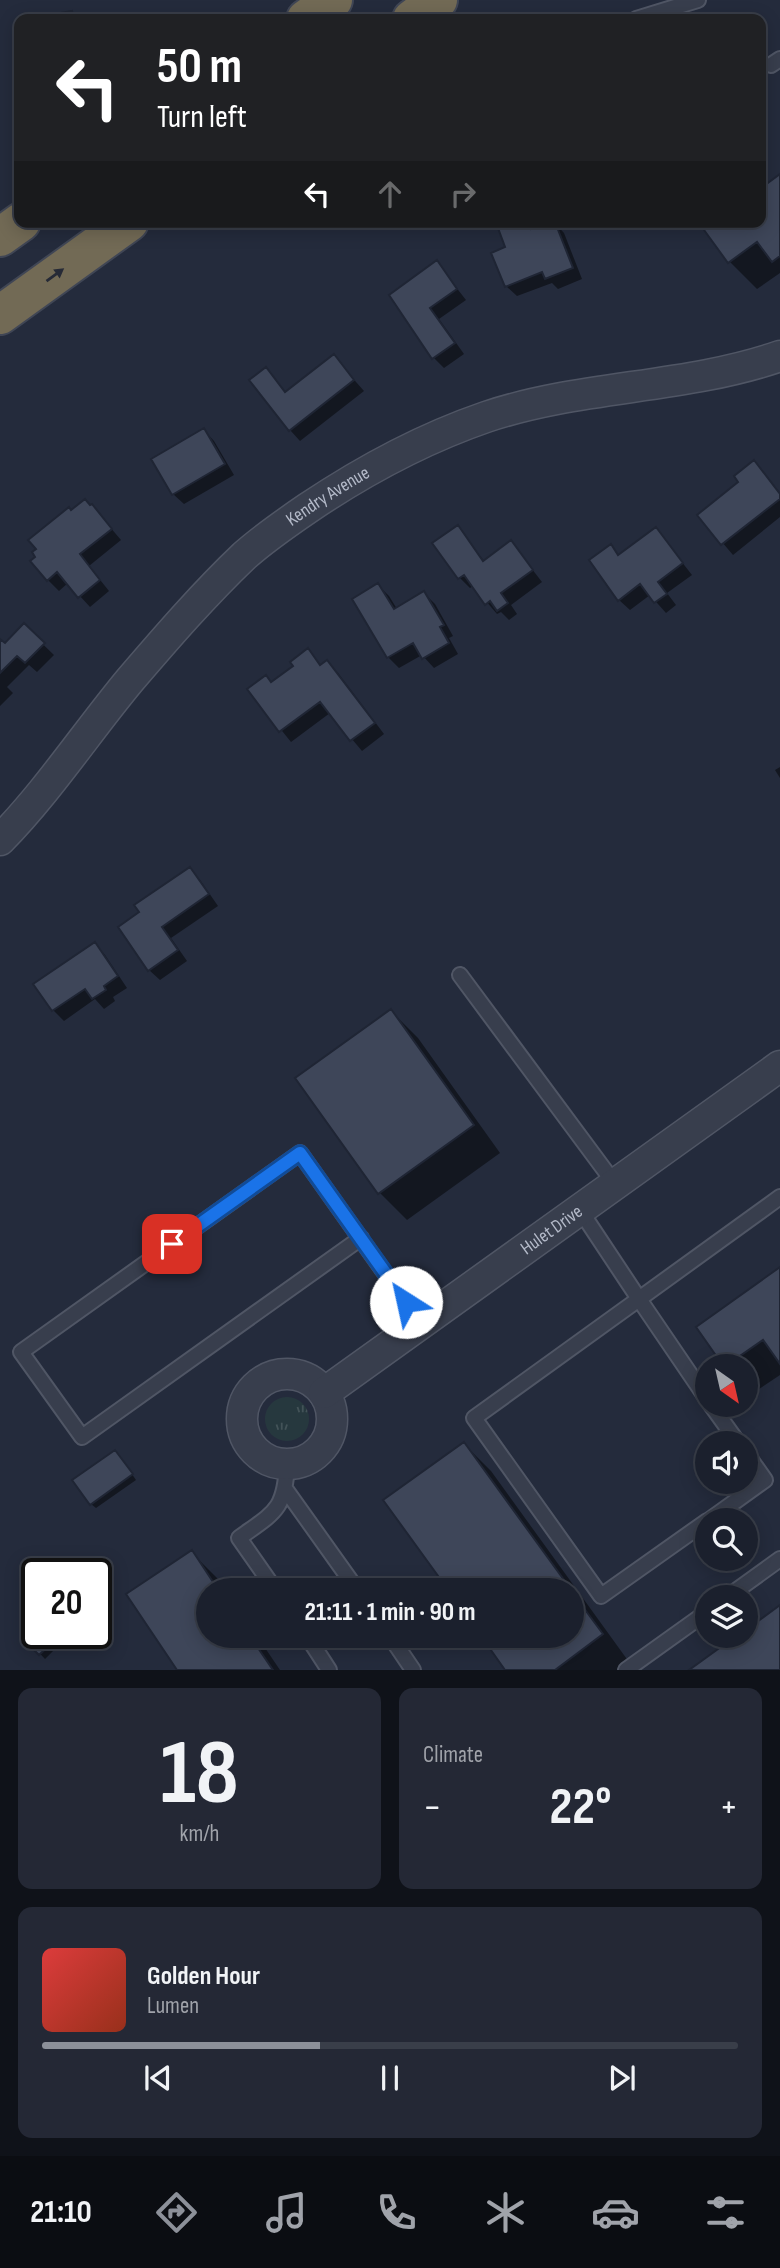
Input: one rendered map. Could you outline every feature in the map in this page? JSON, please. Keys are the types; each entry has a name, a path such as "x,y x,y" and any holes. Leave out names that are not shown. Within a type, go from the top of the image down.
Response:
{"highway":[{"path":"313,14 333,0"},
{"path":"419,14 438,0"},
{"path":"0,315 121,228"}],"street":[{"name":"Kendry Avenue","path":"0,840 129,681 227,574 276,530 341,486 398,454 465,425 509,410 712,375 780,356"},
{"name":"Hulet Drive","path":"324,1394 780,1066"},
{"path":"288,1374 308,1379 324,1394 329,1403 332,1424 324,1444 287,1477 250,1444 243,1424 243,1413 250,1393 266,1379 288,1374"}],"lane":[{"path":"652,14 698,0"},
{"path":"460,975 615,1184"},
{"path":"361,1238 82,1437 21,1352 300,1153 361,1238 421,1324"},
{"path":"695,1529 601,1596 474,1418 780,1196"},
{"path":"580,1210 695,1381"},
{"path":"758,1470 765,1480 758,1485"},
{"path":"267,1578 239,1538 274,1512 287,1477"},
{"path":"287,1477 350,1578"},
{"path":"725,1508 745,1494"},
{"path":"744,1585 780,1559"},
{"path":"626,1670 695,1621"},
{"path":"315,1648 329,1670"},
{"path":"398,1648 413,1670"}],"green space":[{"path":"287,1397 303,1403 309,1419 303,1435 287,1441 271,1435 265,1419 271,1403"}],"building":[{"path":"780,174 780,256 772,262 757,242 728,263 704,230 766,228 766,184"},
{"path":"498,228 557,228 573,268 545,279 542,272 505,287 491,253 505,247"},
{"path":"437,260 457,289 430,308 455,343 432,359 389,295"},
{"path":"334,354 354,380 289,431 249,380 266,367 285,392"},
{"path":"204,428 225,464 172,495 151,459"},
{"path":"754,460 780,494 780,499 721,545 697,515 738,482 734,476"},
{"path":"85,499 112,529 80,554 100,580 78,598 57,572 47,581 30,561 35,557 32,552 36,549 28,540 69,507 71,510"},
{"path":"458,525 483,561 511,540 533,570 501,593 508,603 497,611 490,601 485,605 464,575 458,579 432,543"},
{"path":"656,527 683,563 658,582 667,594 654,603 640,584 618,601 589,560 611,544 618,555"},
{"path":"378,583 394,609 424,591 444,625 440,627 449,643 422,659 413,643 387,658 352,599"},
{"path":"24,623 45,643 25,663 17,656 0,673 0,639 5,643"},
{"path":"308,648 320,665 327,660 375,723 350,741 320,702 279,732 247,689 266,675 271,682 293,666 290,662"},
{"path":"190,867 209,894 162,927 178,950 148,971 118,927 139,912 134,905"},
{"path":"95,942 118,976 104,986 106,990 92,999 85,989 52,1011 33,984"},
{"path":"391,1009 474,1125 378,1194 295,1078"},
{"path":"780,1267 780,1364 763,1340 743,1354 715,1354 696,1327"},
{"path":"464,1442 563,1578 440,1578 383,1500"},
{"path":"115,1450 133,1474 90,1505 72,1480"},
{"path":"192,1550 210,1578 196,1578 196,1648 258,1648 273,1670 177,1670 126,1594"},
{"path":"780,1605 780,1670 689,1670 719,1648 758,1648 758,1621"},
{"path":"584,1608 603,1634 555,1670 505,1670 489,1648 584,1648"},
{"path":"33,1649 45,1649 39,1655"}],"route":[{"path":"172,1244 300,1153 406,1302"}]}
